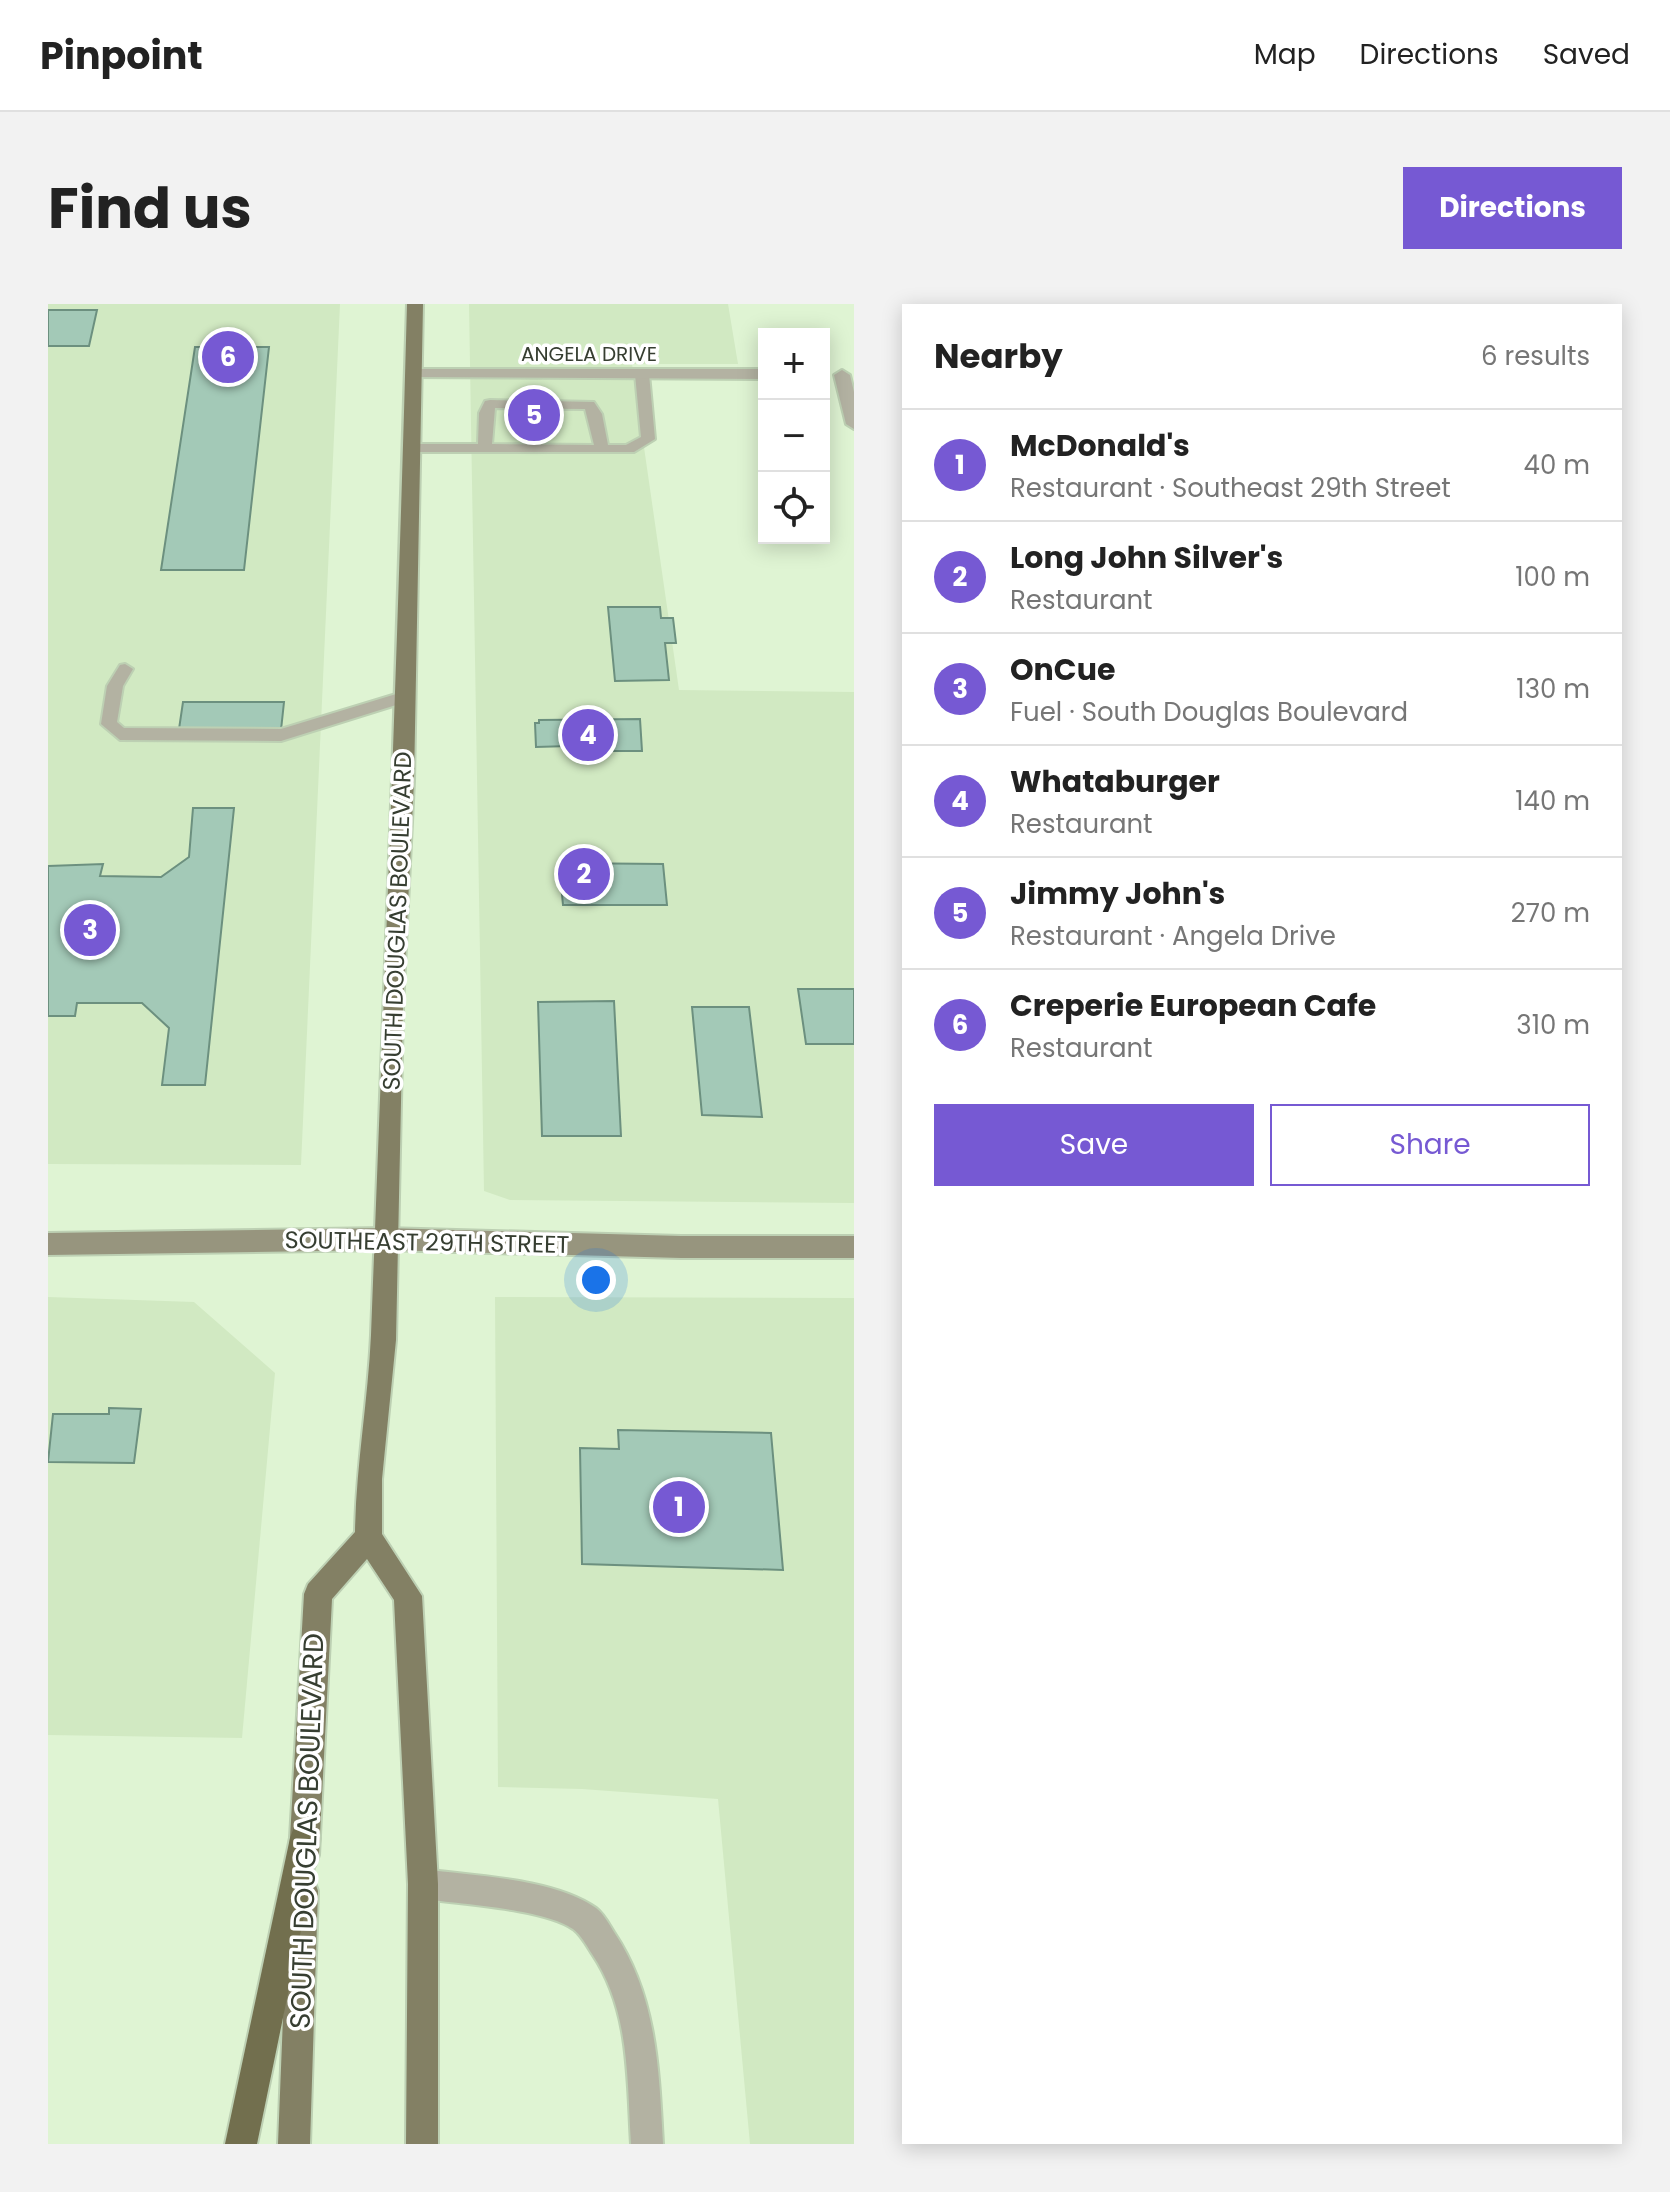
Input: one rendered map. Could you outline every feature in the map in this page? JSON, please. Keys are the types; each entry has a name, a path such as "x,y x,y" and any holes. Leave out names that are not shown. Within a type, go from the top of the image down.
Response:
{"highway":[{"path":"241,2144 305,1838"}],"main road":[{"name":"SOUTH DOUGLAS BOULEVARD","path":"294,2144 318,1594 368,1537 369,1479 383,1340 406,696 415,304"},
{"name":"SOUTHEAST 29TH STREET","path":"48,1244 385,1239 681,1247 854,1247"},
{"path":"368,1537 408,1596 423,1884 422,2144"}],"street":[{"name":"ANGELA DRIVE","path":"414,374 758,374"},
{"path":"848,375 854,424"},
{"path":"423,1884 542,1903 585,1919 609,1949 639,2029 647,2144"}],"lane":[{"path":"412,448 629,449 648,439 642,374"},
{"path":"485,448 486,413 490,404 589,405 595,414 602,449"},
{"path":"125,669 115,686 109,724 120,734 281,735 406,696"}],"shaded area":[{"path":"48,304 340,304 301,1165 48,1164"},
{"path":"469,304 728,304 738,364 632,364 679,690 854,692 854,1203 510,1200 484,1191"},
{"path":"48,1297 194,1302 275,1373 242,1738 48,1735"},
{"path":"495,1297 854,1298 854,2144 750,2144 718,1799 582,1789 498,1787"}],"building":[{"path":"48,310 97,310 89,346 48,346"},
{"path":"195,347 269,347 244,570 161,570"},
{"path":"608,607 660,607 661,618 673,618 676,643 665,643 669,680 615,681"},
{"path":"183,702 284,702 281,730 179,729"},
{"path":"640,719 642,751 570,751 569,746 536,747 535,723 539,720"},
{"path":"193,808 234,808 205,1085 162,1085 169,1028 142,1003 77,1003 75,1016 48,1016 48,866 103,864 100,876 161,877 189,857"},
{"path":"559,863 663,864 667,905 563,905"},
{"path":"798,989 854,989 854,1044 806,1044"},
{"path":"614,1001 621,1136 542,1136 538,1002"},
{"path":"692,1007 749,1007 762,1117 702,1115"},
{"path":"109,1408 141,1409 134,1463 48,1462 53,1414 109,1414"},
{"path":"618,1430 771,1433 783,1570 582,1564 580,1448 619,1449"}],"place":[{"name":"Creperie European Cafe","path":"228,357"},
{"name":"Jimmy John's","path":"534,415"},
{"name":"Whataburger","path":"588,735"},
{"name":"Long John Silver's","path":"584,874"},
{"name":"OnCue","path":"90,930"},
{"name":"McDonald's","path":"679,1507"}]}
